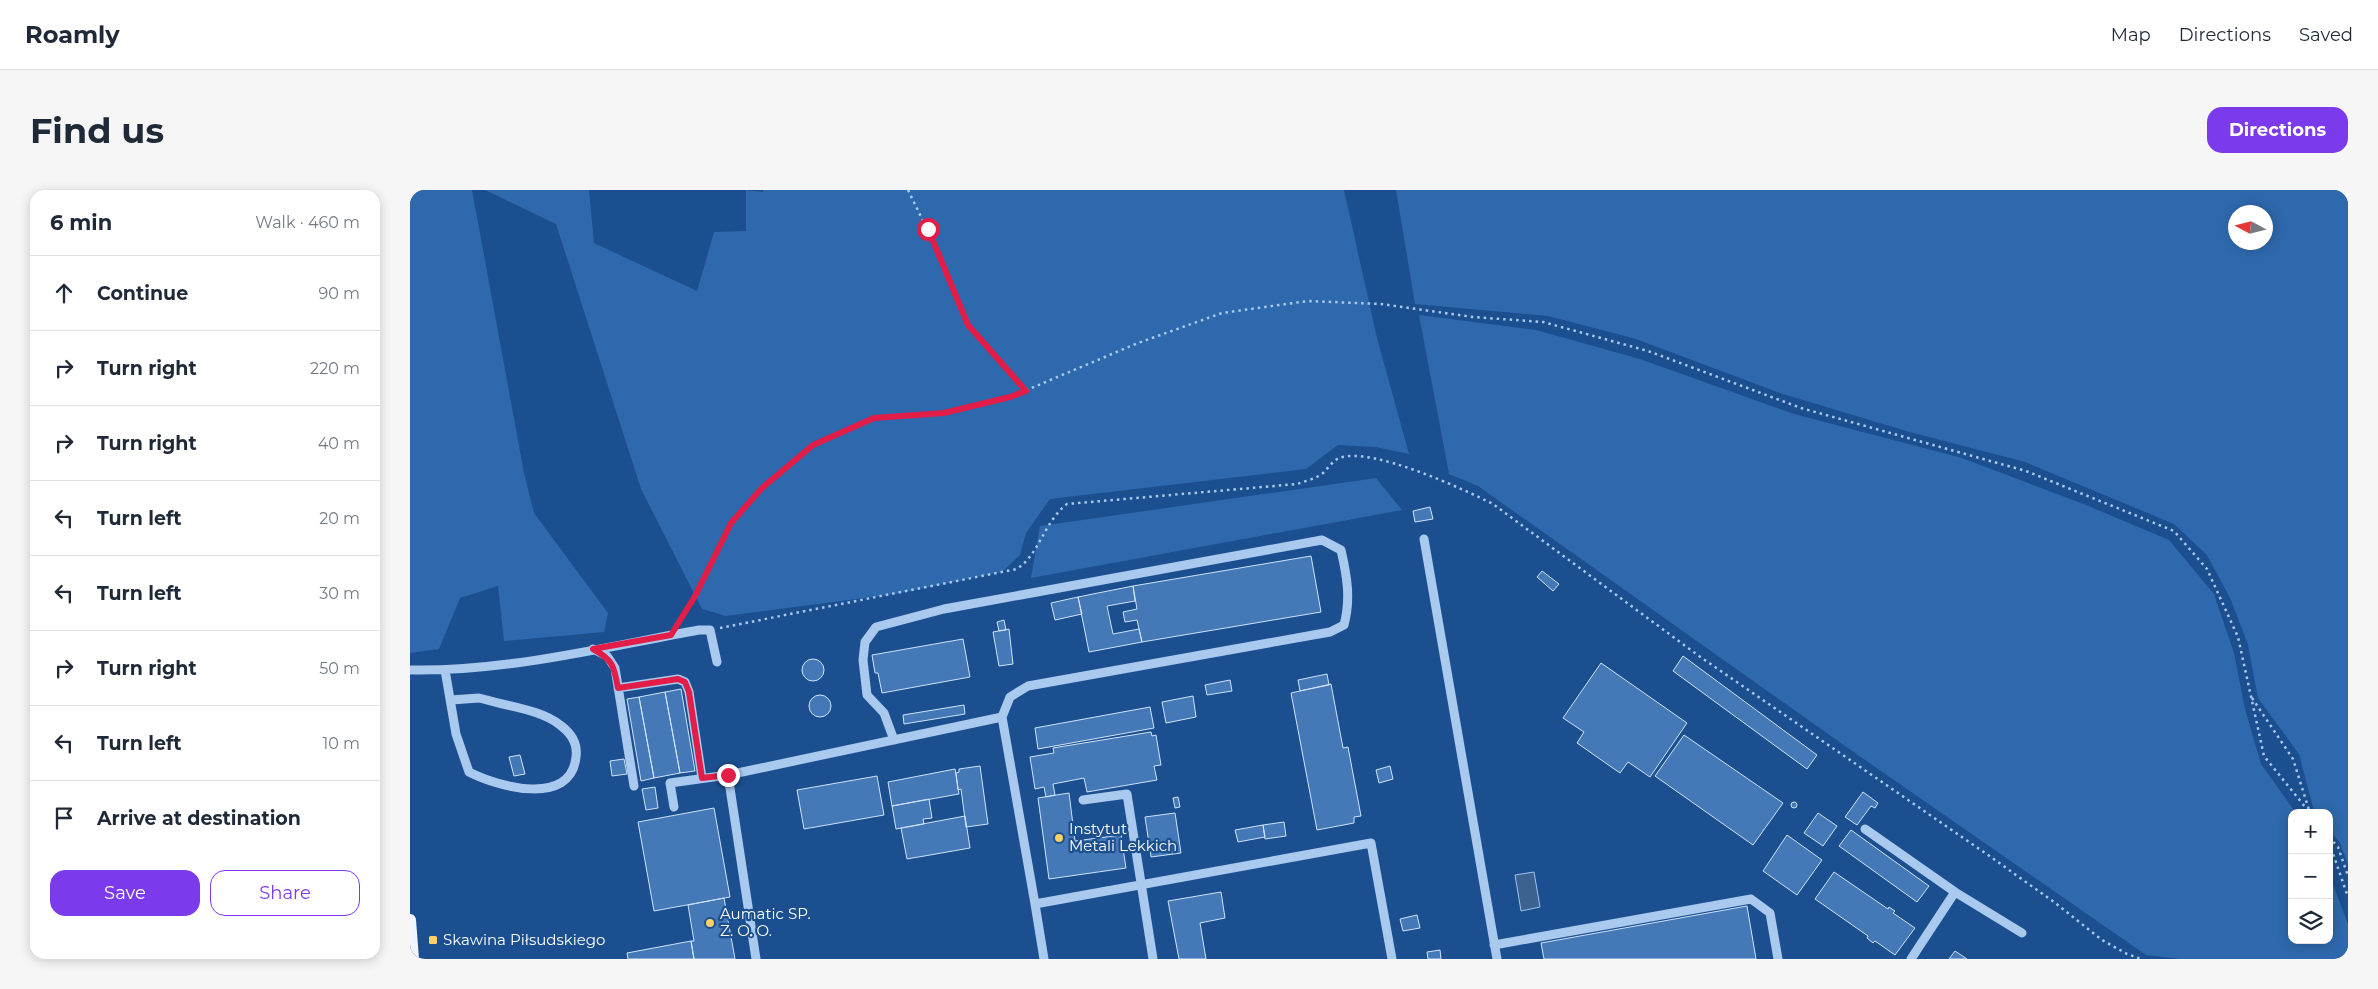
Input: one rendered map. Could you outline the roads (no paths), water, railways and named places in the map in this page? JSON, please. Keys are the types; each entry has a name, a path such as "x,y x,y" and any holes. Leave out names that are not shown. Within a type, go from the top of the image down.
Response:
{"main road":[{"path":"410,920 413,959"}],"lane":[{"path":"1424,539 1497,959"},
{"path":"894,740 884,714 867,695 863,660 865,642 876,627 944,609 1322,540 1341,550 1349,582 1347,614 1344,625 1330,632 1028,686 1010,697 1002,717 1044,959"},
{"path":"410,670 488,667 710,630 717,662"},
{"path":"593,649 607,656 615,668 634,786"},
{"path":"445,670 456,734 469,772 488,782 526,789 549,788 568,779 575,765 576,745 570,734 559,724 545,716 487,700 478,698 451,700"},
{"path":"618,688 678,679 685,682 689,692 702,778"},
{"path":"674,807 670,783 728,775 1002,717"},
{"path":"728,775 756,959"},
{"path":"1083,800 1127,794 1152,959"},
{"path":"1865,829 1955,892 2022,933"},
{"path":"1035,904 1371,843 1392,959"},
{"path":"1911,959 1955,892"},
{"path":"1494,945 1751,899 1770,913 1778,959"}],"place":[{"name":"Instytut Metali Lekkich","path":"1059,838"},
{"name":"Aumatic SP. Z. O. O.","path":"710,923"},
{"name":"Skawina Piłsudskiego","path":"433,940"}]}
